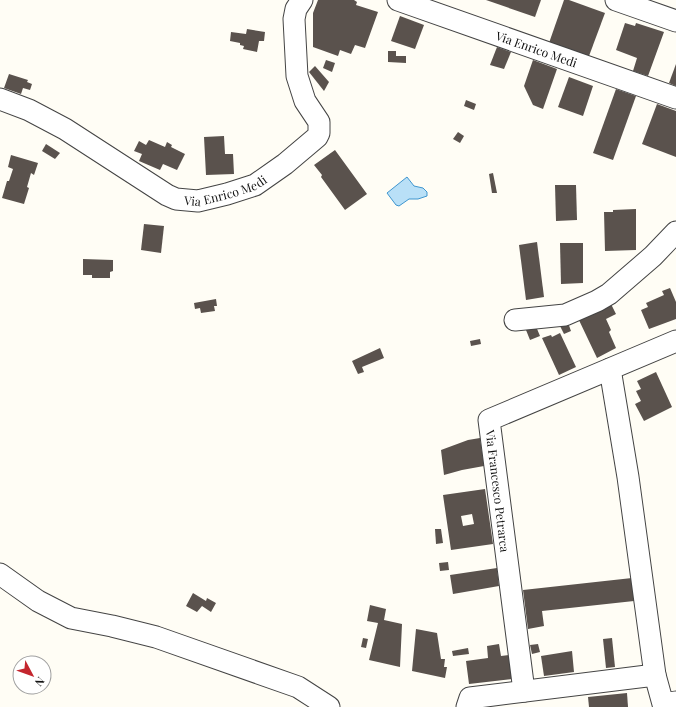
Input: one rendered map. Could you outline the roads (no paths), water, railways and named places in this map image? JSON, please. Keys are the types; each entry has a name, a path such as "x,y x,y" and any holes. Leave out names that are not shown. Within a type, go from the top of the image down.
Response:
{"street":[{"name":"Via Enrico Medi","path":"0,99 29,110 65,129 166,195 176,199 198,200 245,189 255,185 269,176 314,141 319,133 319,122 305,101 298,76 294,19 296,9 302,0"},
{"name":"Via Enrico Medi","path":"398,0 676,98"},
{"path":"616,0 640,4 676,21"},
{"path":"515,320 565,315 597,301 609,294 676,234"},
{"name":"Via Francesco Petrarca","path":"524,691 489,420 676,341"},
{"path":"610,369 628,477 655,675 663,704 676,702"},
{"path":"0,574 38,601 70,618 112,626 156,637 298,687 328,707"},
{"path":"468,702 524,691 655,675"}],"water":[{"path":"407,177 414,186 423,188 427,192 427,196 418,199 409,199 399,206 396,205 387,193"}]}
